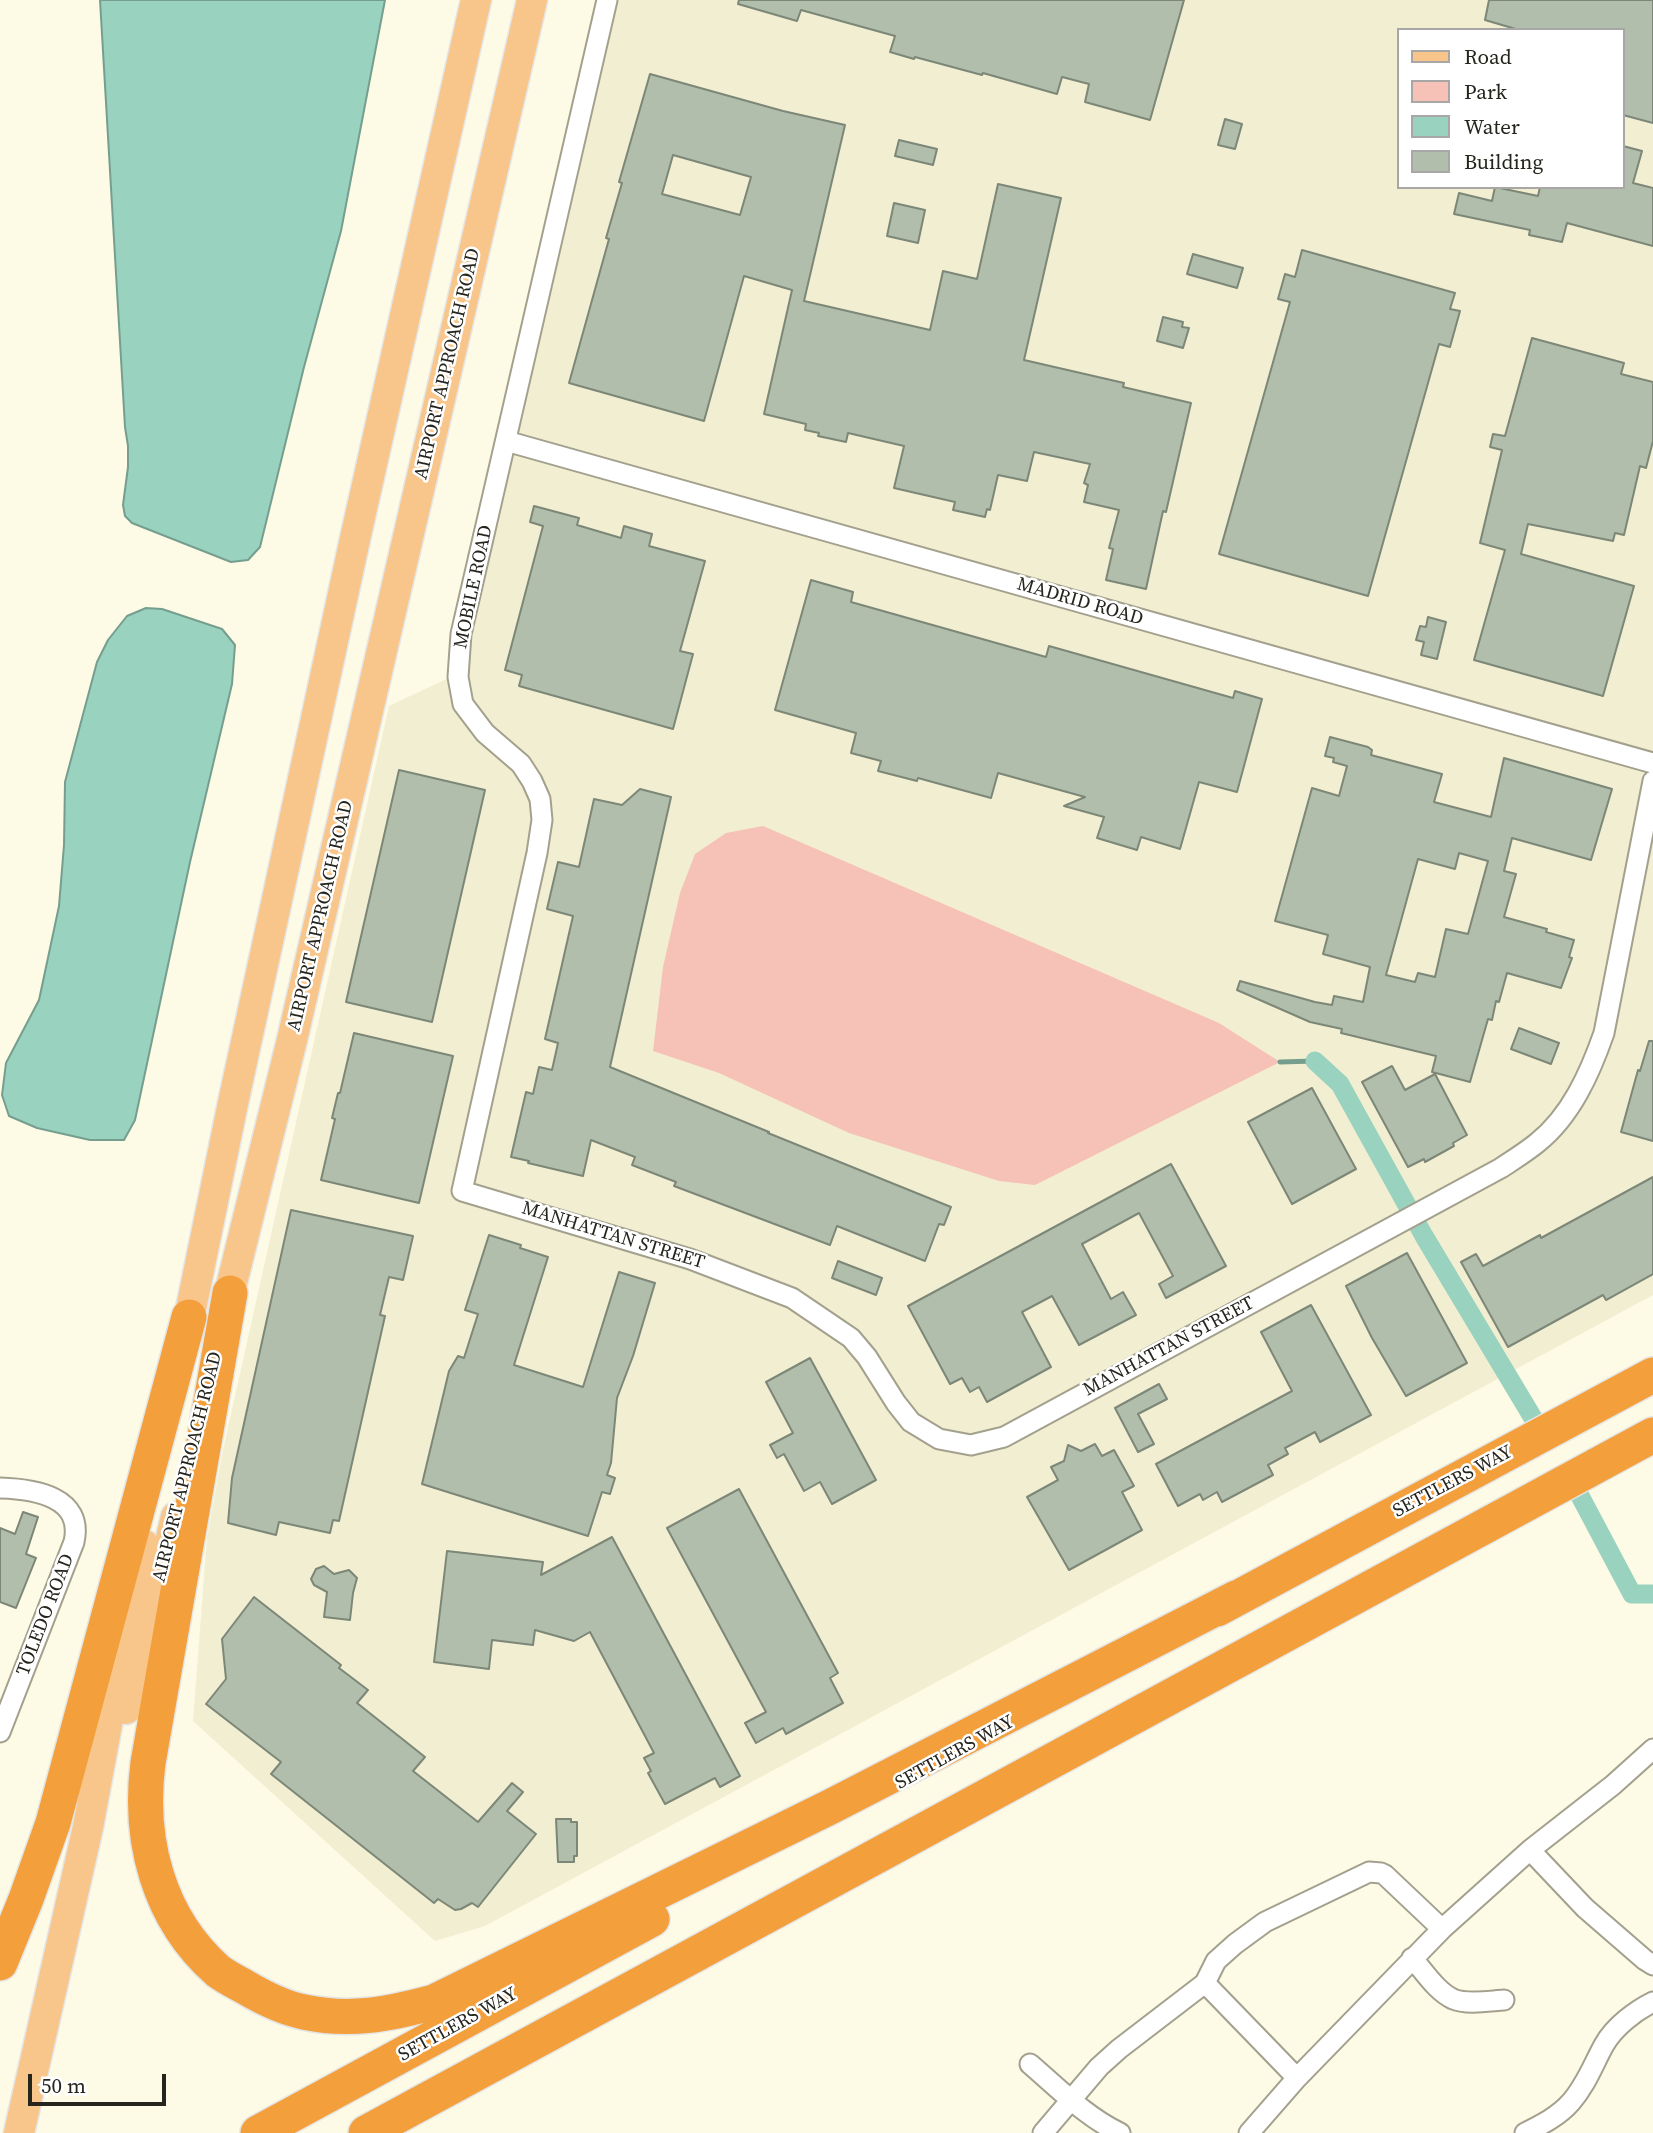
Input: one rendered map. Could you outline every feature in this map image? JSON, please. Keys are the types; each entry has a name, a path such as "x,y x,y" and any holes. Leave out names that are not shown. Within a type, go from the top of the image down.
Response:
{"highway":[{"path":"230,1293 148,1763 145,1810 151,1855 165,1899 186,1936 219,1972 260,1996 302,2012 348,2017 395,2013 434,2001 830,1807 1236,1598"},
{"path":"0,1963 53,1823 189,1317"},
{"name":"SETTLERS WAY","path":"258,2133 762,1860 1236,1598 1653,1375"},
{"path":"366,2133 1653,1435"}],"main road":[{"name":"AIRPORT APPROACH ROAD","path":"19,2133 88,1827 120,1654 165,1450 233,1103 355,539 476,0"},
{"name":"AIRPORT APPROACH ROAD","path":"88,1827 141,1663 292,1040 532,0"}],"street":[{"name":"MOBILE ROAD","path":"462,1191 542,820 540,800 521,764 485,733 463,704 458,677 461,634 607,0"},
{"name":"MADRID ROAD","path":"506,440 1653,763"},
{"name":"MANHATTAN STREET","path":"462,1191 690,1259 792,1298 851,1338 911,1422 939,1439 971,1445 1004,1437 1501,1168 1538,1142 1563,1115 1580,1091 1604,1033 1653,781"},
{"name":"TOLEDO ROAD","path":"0,1488 37,1492 59,1501 71,1512 77,1528 74,1542 0,1732"},
{"path":"1249,2133 1297,2078 1442,1929 1530,1850 1613,1785 1653,1749"},
{"path":"1530,1850 1593,1915 1653,1965"},
{"path":"1043,2133 1099,2067 1205,1983 1216,1961 1265,1922 1369,1872 1385,1875 1442,1929"},
{"path":"1412,1958 1440,1990 1453,1999 1504,2000"},
{"path":"1205,1983 1297,2078"},
{"path":"1525,2133 1569,2104 1587,2081 1611,2035 1641,2008 1653,2002"},
{"path":"1030,2064 1071,2100 1106,2127 1119,2133"}],"shaded area":[{"path":"609,0 1653,0 1653,1295 485,1926 435,1941 193,1721 207,1538 223,1450 389,706 457,674"}],"green space":[{"path":"763,826 1219,1023 1280,1062 1035,1185 999,1181 849,1133 719,1073 653,1051 663,967 680,893 695,854 726,833"}],"water":[{"path":"100,0 385,0 341,231 260,547 248,560 231,562 132,523 125,516 123,505 128,446"},
{"path":"146,608 162,609 222,629 235,645 232,684 190,862 135,1120 124,1140 90,1140 37,1128 9,1116 2,1095 6,1063 39,1000 59,906 65,782 97,662 108,640 127,616"}],"building":[{"path":"739,0 1184,0 1150,120 1085,102 1089,84 1062,77 1057,94 983,73 982,75 890,52 895,36 801,10 797,21 738,4"},
{"path":"1489,0 1653,0 1653,123 1625,116 1625,28 1512,28 1485,20"},
{"path":"650,74 783,111 845,125 804,301 930,330 943,271 977,279 998,184 1061,198 1024,360 1124,383 1123,387 1191,403 1146,589 1106,580 1113,549 1109,548 1119,510 1084,502 1088,485 1084,483 1090,464 1034,452 1027,481 998,475 990,510 987,509 985,517 953,510 955,502 894,488 904,446 848,433 846,442 818,436 819,433 805,430 806,424 764,414 792,290 744,276 704,421 569,383 609,239 606,238 622,183 619,182","holes":["673,155 751,177 740,215 662,194"]},
{"path":"1225,119 1242,124 1235,149 1218,145"},
{"path":"899,140 937,149 933,165 895,156"},
{"path":"1625,147 1642,151 1633,183 1653,188 1653,246 1567,223 1562,242 1529,235 1530,230 1454,214 1459,193 1492,201 1495,189 1538,196 1540,189 1625,189"},
{"path":"894,203 925,210 918,243 887,236"},
{"path":"1302,250 1455,293 1450,309 1460,311 1450,347 1439,344 1368,596 1219,554 1290,302 1278,299 1285,274 1295,277"},
{"path":"1193,254 1243,268 1237,288 1187,274"},
{"path":"1163,317 1183,322 1182,327 1189,328 1183,348 1157,341"},
{"path":"1532,338 1624,363 1621,374 1653,382 1653,441 1646,468 1640,466 1624,535 1615,533 1613,541 1528,524 1521,554 1634,586 1603,696 1474,660 1505,550 1480,543 1502,450 1490,447 1493,434 1505,436"},
{"path":"534,506 579,518 577,525 621,538 624,526 652,534 649,546 705,561 680,651 693,654 673,729 519,686 522,675 505,670 543,526 530,522"},
{"path":"811,580 853,592 851,602 1046,657 1049,646 1233,698 1235,691 1262,699 1237,792 1199,782 1180,849 1141,837 1137,850 1097,838 1104,817 1064,806 1085,797 998,773 991,798 918,778 917,781 878,771 881,761 851,753 856,733 775,710"},
{"path":"1428,617 1446,622 1437,659 1421,655 1424,642 1416,640 1420,626 1426,627"},
{"path":"1330,737 1368,747 1372,750 1371,755 1442,774 1434,802 1491,817 1504,758 1612,789 1591,860 1512,838 1504,871 1516,874 1504,917 1574,940 1569,957 1572,958 1561,988 1507,973 1492,1020 1488,1019 1470,1082 1432,1072 1436,1056 1341,1033 1342,1029 1310,1022 1237,990 1240,981 1332,1005 1334,996 1363,1002 1370,967 1323,954 1328,935 1275,921 1312,788 1339,796 1347,766 1333,762 1334,758 1325,756","holes":["1459,853 1488,861 1468,934 1446,929 1435,977 1418,973 1415,982 1386,975 1418,859 1455,869"]},
{"path":"399,770 485,790 432,1022 346,1002"},
{"path":"640,789 671,797 610,1067 951,1207 944,1225 939,1224 925,1261 837,1226 830,1245 674,1186 676,1182 632,1165 635,1157 591,1140 583,1176 511,1157 526,1092 533,1094 539,1067 552,1070 558,1043 545,1039 573,916 547,909 558,862 579,867 594,799 622,805"},
{"path":"1519,1028 1559,1043 1551,1064 1511,1049"},
{"path":"354,1033 453,1056 419,1203 321,1180 335,1119 332,1118"},
{"path":"1649,1041 1653,1041 1653,1141 1621,1132"},
{"path":"1392,1066 1405,1090 1435,1074 1467,1135 1453,1143 1454,1146 1425,1162 1424,1159 1408,1167 1362,1082"},
{"path":"1312,1088 1356,1169 1292,1204 1248,1122"},
{"path":"1171,1164 1226,1266 1166,1298 1159,1284 1173,1276 1139,1213 1082,1244 1111,1299 1123,1292 1136,1315 1079,1345 1052,1296 1022,1312 1051,1367 987,1402 979,1387 970,1392 962,1378 950,1384 908,1306"},
{"path":"1653,1177 1653,1274 1606,1300 1603,1295 1508,1347 1461,1262 1476,1254 1483,1266"},
{"path":"291,1210 413,1236 403,1280 389,1277 380,1315 385,1316 339,1521 333,1520 330,1533 279,1522 276,1535 228,1523 232,1478"},
{"path":"489,1235 548,1257 514,1365 583,1387 619,1272 655,1283 617,1398 611,1463 607,1475 615,1478 610,1494 602,1492 588,1536 422,1484 449,1371 458,1356 464,1358 478,1314 465,1310"},
{"path":"1407,1253 1467,1363 1406,1396 1346,1286"},
{"path":"838,1261 882,1278 876,1295 832,1278"},
{"path":"1311,1305 1371,1415 1320,1442 1315,1432 1285,1448 1288,1454 1268,1465 1273,1475 1222,1502 1217,1492 1203,1500 1200,1494 1178,1506 1156,1464 1292,1391 1261,1332"},
{"path":"810,1358 876,1480 832,1504 820,1482 804,1491 784,1454 777,1458 770,1445 793,1433 766,1382"},
{"path":"1159,1384 1167,1399 1138,1414 1154,1444 1138,1452 1115,1408"},
{"path":"1095,1444 1102,1456 1114,1450 1134,1486 1122,1492 1142,1530 1069,1570 1027,1497 1058,1480 1051,1467 1064,1461 1068,1445 1081,1451"},
{"path":"739,1489 838,1673 830,1678 843,1703 786,1734 783,1728 756,1743 745,1723 766,1712 667,1528"},
{"path":"23,1512 38,1517 26,1554 36,1558 16,1608 0,1602 0,1528 15,1534"},
{"path":"612,1537 740,1776 720,1787 715,1778 665,1804 648,1773 651,1771 644,1758 654,1753 590,1632 574,1641 535,1630 533,1645 492,1640 489,1669 434,1662 447,1551 543,1562 541,1575"},
{"path":"324,1566 334,1574 349,1570 357,1578 350,1620 324,1617 327,1592 314,1585 311,1579 316,1569"},
{"path":"254,1597 341,1665 339,1668 368,1690 357,1703 425,1757 413,1771 478,1822 512,1783 523,1792 507,1811 536,1834 478,1907 472,1903 455,1910 438,1899 434,1903 271,1774 281,1762 206,1704 226,1679 222,1639"},
{"path":"556,1819 571,1819 571,1822 577,1822 577,1856 574,1856 574,1862 558,1862"}],"waterway":[{"path":"1280,1062 1315,1061"},
{"path":"1315,1061 1340,1084 1424,1236 1533,1418"},
{"path":"1579,1494 1632,1594 1653,1594"}]}
